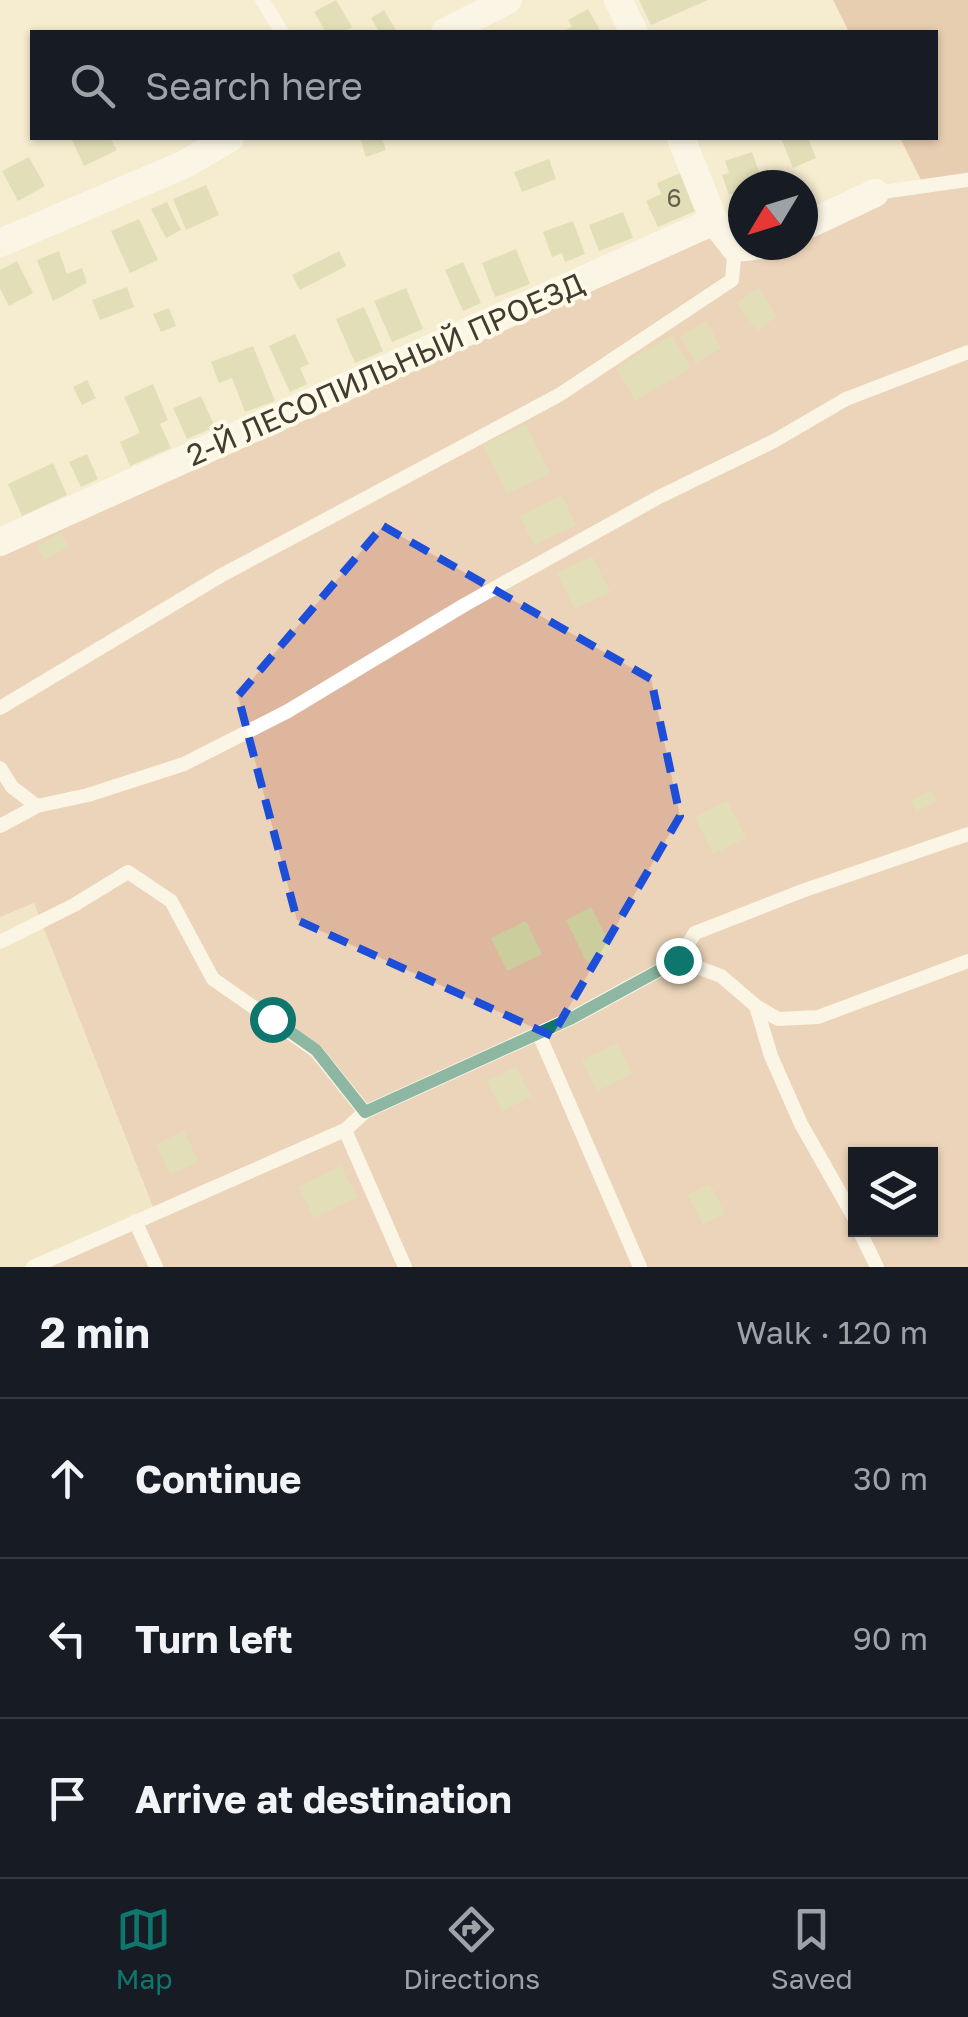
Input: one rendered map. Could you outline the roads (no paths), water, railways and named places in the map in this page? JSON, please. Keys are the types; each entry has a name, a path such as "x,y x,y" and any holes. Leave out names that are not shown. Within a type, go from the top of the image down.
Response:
{"street":[{"path":"449,30 508,0"},
{"path":"618,0 633,30"},
{"path":"0,243 183,165 227,140"},
{"path":"682,140 714,221 728,231"},
{"path":"818,219 876,193"},
{"name":"2-Й ЛЕСОПИЛЬНЫЙ ПРОЕЗД","path":"0,542 714,221"}],"lane":[{"path":"262,0 281,30"},
{"path":"876,193 968,180"},
{"path":"0,708 206,584 559,394 732,280 742,260"},
{"path":"0,826 37,806 88,796 184,764 288,712 466,604 659,497 774,441 846,400 968,352"},
{"path":"0,768 12,786 37,806"},
{"path":"34,1267 345,1130 365,1112 572,1018 678,960 695,933 802,890 968,834"},
{"path":"0,942 74,905 128,872 171,902 213,978 316,1050 365,1112"},
{"path":"678,960 721,976 778,1019 818,1017 968,961"},
{"path":"756,1006 771,1056 800,1124 848,1207"},
{"path":"538,1032 640,1267"},
{"path":"345,1130 406,1267"},
{"path":"134,1222 156,1267"},
{"path":"863,1237 877,1267"}]}
